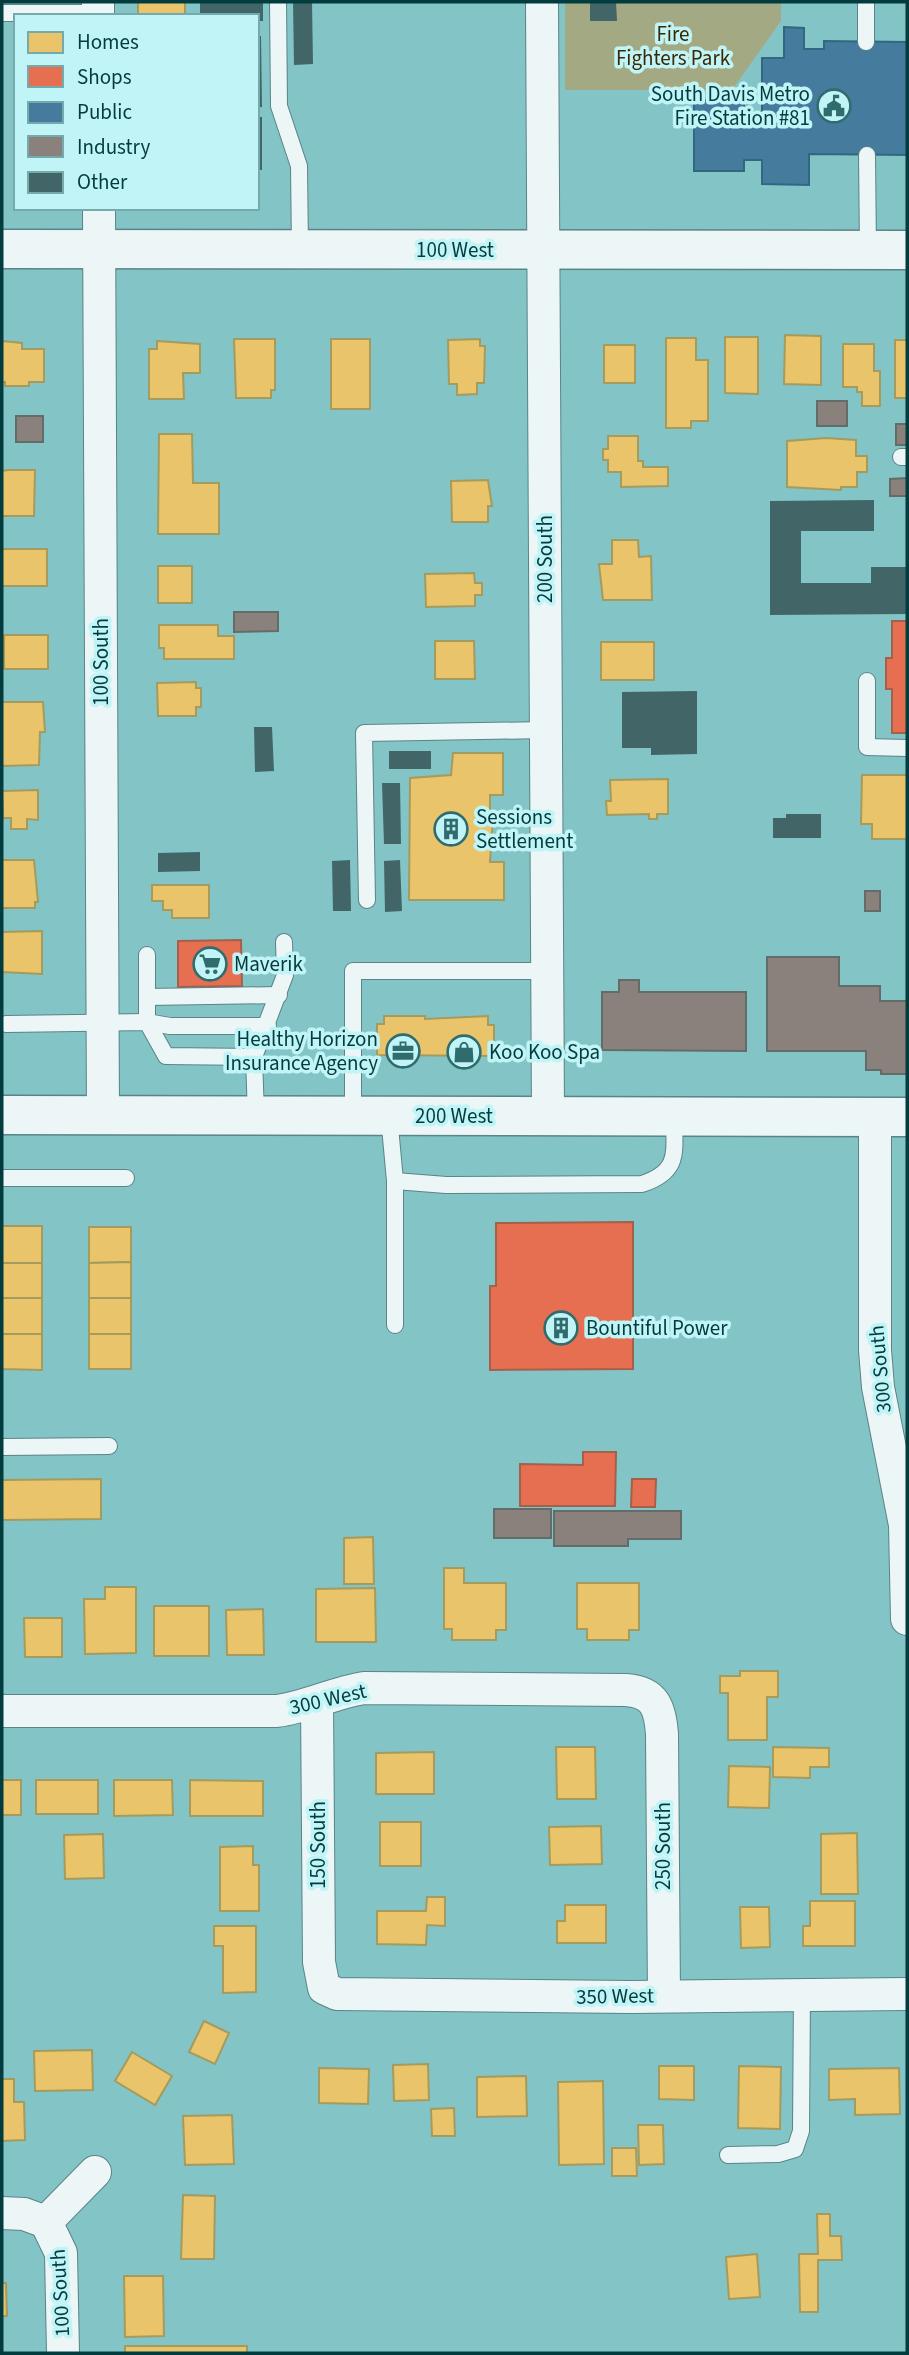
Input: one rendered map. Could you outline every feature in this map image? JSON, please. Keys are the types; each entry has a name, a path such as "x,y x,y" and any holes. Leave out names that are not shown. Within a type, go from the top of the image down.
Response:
{"street":[{"name":"200 South","path":"542,2 548,1116"},
{"name":"100 South","path":"99,210 103,1115"},
{"name":"100 West","path":"2,249 907,250"},
{"name":"200 West","path":"2,1115 891,1117"},
{"name":"300 South","path":"891,1117 875,1350 878,1387 905,1525 907,1619"},
{"name":"300 West","path":"2,1711 277,1711 363,1688 626,1690 646,1693 653,1698"},
{"name":"250 South","path":"653,1698 662,1734 664,1996"},
{"name":"150 South","path":"317,1702 319,1962 324,1988"},
{"name":"350 West","path":"324,1988 350,1996 907,1994"},
{"name":"100 South","path":"63,2353 61,2253 46,2222 95,2172"},
{"path":"2,2213 24,2214 46,2222"}],"lane":[{"path":"278,2 279,99 299,166 300,249"},
{"path":"866,2 866,41"},
{"path":"2,13 98,10"},
{"path":"867,155 868,250"},
{"path":"867,681 867,747 907,748"},
{"path":"366,900 363,733 546,730"},
{"path":"256,1115 254,1057 268,1026 285,975 284,942"},
{"path":"146,955 147,1022 166,1056 254,1057"},
{"path":"395,1325 395,1181 371,1116 353,971 547,971"},
{"path":"147,997 279,995"},
{"path":"6,1024 147,1022 170,1026 268,1026"},
{"path":"395,1181 446,1185 642,1185 658,1179 670,1169 674,1157 674,1116"},
{"path":"2,1178 126,1178"},
{"path":"2,1447 109,1446"},
{"path":"727,2155 779,2154 795,2149 801,2132 802,1994"}],"green space":[{"name":"Fire Fighters Park","path":"565,2 781,2 781,21 732,90 565,90"}],"building: Homes":[{"path":"138,2 185,2 185,14 138,14"},
{"path":"785,335 821,336 821,385 784,384"},
{"path":"725,337 758,337 758,394 725,393"},
{"path":"666,338 696,338 696,360 708,360 708,421 691,421 691,428 666,428"},
{"path":"234,339 275,339 275,390 271,390 271,398 236,398"},
{"path":"331,339 370,339 370,409 331,409"},
{"path":"480,339 480,346 485,346 484,383 477,383 477,394 457,395 457,384 449,384 448,340"},
{"path":"895,340 907,340 907,398 895,398"},
{"path":"2,341 22,343 22,349 44,349 44,382 29,382 29,386 5,386 5,382 2,382"},
{"path":"157,341 200,344 200,373 183,373 184,399 149,399 149,349 157,349"},
{"path":"843,344 874,344 874,371 880,371 880,406 862,406 862,392 857,392 857,387 843,387"},
{"path":"604,345 635,345 635,383 604,383"},
{"path":"159,434 192,434 193,483 219,483 219,534 158,534"},
{"path":"608,436 638,436 638,461 643,461 643,467 668,467 668,486 621,487 621,472 608,472 608,460 603,460 603,449 608,449"},
{"path":"826,438 856,440 856,456 867,456 867,472 857,472 857,487 841,487 841,490 787,487 787,441"},
{"path":"35,470 34,516 2,516 2,471"},
{"path":"488,480 492,506 488,506 488,522 452,522 451,481"},
{"path":"612,540 638,540 639,557 651,556 652,600 603,600 599,564 612,564"},
{"path":"2,549 47,549 47,586 2,586"},
{"path":"158,566 192,566 192,603 158,603"},
{"path":"474,573 475,583 482,583 482,595 475,595 475,606 426,607 425,574"},
{"path":"159,625 218,625 218,636 234,636 234,659 164,659 164,648 159,648"},
{"path":"4,635 48,635 48,669 4,669"},
{"path":"435,641 474,641 475,679 435,679"},
{"path":"601,642 654,642 654,680 601,680"},
{"path":"196,682 196,688 201,688 201,707 196,707 196,716 158,716 157,683"},
{"path":"2,702 43,702 45,732 40,732 39,765 2,766"},
{"name":"Sessions Settlement","path":"453,753 503,753 503,795 490,795 490,818 493,818 490,862 504,862 504,900 409,900 410,778 451,775"},
{"path":"862,775 907,775 907,839 872,839 872,824 861,824"},
{"path":"668,779 668,814 657,814 657,819 649,819 649,814 607,815 606,801 611,801 610,780"},
{"path":"38,790 38,820 27,819 27,829 11,829 11,818 3,818 2,791"},
{"path":"2,860 34,860 38,902 35,902 35,908 2,908"},
{"path":"152,885 209,885 209,918 172,918 172,910 163,910 163,901 152,901"},
{"path":"42,931 42,974 2,972 2,932"},
{"path":"384,1016 425,1016 425,1019 488,1016 488,1025 494,1025 494,1056 377,1055 377,1024 384,1024"},
{"path":"2,1226 42,1226 42,1263 2,1263"},
{"path":"89,1227 131,1227 131,1262 89,1263"},
{"path":"131,1262 131,1298 89,1298 89,1263"},
{"path":"2,1263 42,1263 42,1298 2,1298"},
{"path":"2,1298 42,1298 42,1334 2,1334"},
{"path":"89,1298 131,1298 131,1334 89,1334"},
{"path":"2,1334 42,1334 42,1370 2,1369"},
{"path":"89,1334 131,1334 131,1369 89,1369"},
{"path":"101,1479 101,1519 2,1520 2,1480"},
{"path":"373,1537 374,1584 344,1584 344,1538"},
{"path":"444,1568 464,1568 464,1583 506,1583 506,1630 496,1630 496,1640 452,1640 452,1629 444,1629"},
{"path":"577,1583 639,1583 639,1630 629,1630 629,1640 587,1640 587,1629 577,1629"},
{"path":"105,1587 136,1587 136,1653 85,1654 84,1599 105,1599"},
{"path":"375,1588 376,1642 316,1642 316,1589"},
{"path":"154,1606 209,1606 209,1656 154,1656"},
{"path":"263,1609 264,1655 227,1655 226,1610"},
{"path":"24,1618 62,1618 62,1657 25,1657"},
{"path":"740,1671 778,1671 778,1697 767,1697 767,1740 728,1740 728,1693 720,1693 720,1676 740,1676"},
{"path":"556,1747 595,1747 596,1799 557,1799"},
{"path":"773,1747 829,1748 829,1767 810,1767 810,1778 773,1777"},
{"path":"434,1752 434,1794 376,1794 376,1753"},
{"path":"729,1766 770,1767 769,1808 728,1807"},
{"path":"2,1780 21,1780 21,1815 2,1815"},
{"path":"36,1780 98,1780 98,1814 36,1814"},
{"path":"114,1780 172,1780 173,1815 114,1816"},
{"path":"190,1780 263,1781 263,1816 190,1816"},
{"path":"380,1822 421,1822 421,1866 380,1866"},
{"path":"601,1826 602,1864 550,1865 549,1827"},
{"path":"857,1833 858,1894 821,1894 821,1834"},
{"path":"103,1834 104,1878 65,1879 64,1835"},
{"path":"253,1846 253,1865 259,1865 259,1911 220,1911 220,1847"},
{"path":"427,1897 445,1897 445,1926 427,1925 426,1945 377,1944 377,1911 426,1911"},
{"path":"810,1901 855,1901 855,1946 803,1946 803,1926 810,1926"},
{"path":"565,1905 606,1905 606,1943 557,1943 557,1921 565,1921"},
{"path":"740,1907 769,1907 770,1947 741,1948"},
{"path":"214,1926 256,1926 256,1992 223,1993 223,1946 214,1946"},
{"path":"204,2021 229,2033 215,2064 189,2052"},
{"path":"92,2050 93,2090 35,2091 34,2051"},
{"path":"132,2052 172,2076 155,2105 115,2081"},
{"path":"428,2064 429,2100 394,2101 393,2065"},
{"path":"659,2066 694,2066 694,2100 659,2099"},
{"path":"739,2066 781,2067 780,2129 738,2128"},
{"path":"319,2068 369,2069 368,2104 319,2103"},
{"path":"899,2068 900,2114 855,2115 855,2099 829,2100 829,2069"},
{"path":"526,2076 527,2116 477,2117 477,2077"},
{"path":"2,2079 14,2079 14,2102 24,2102 25,2140 2,2141"},
{"path":"603,2081 604,2164 559,2165 558,2082"},
{"path":"454,2108 455,2136 432,2136 431,2109"},
{"path":"232,2115 234,2164 185,2165 183,2116"},
{"path":"638,2125 663,2125 664,2164 639,2165"},
{"path":"612,2148 636,2148 637,2176 612,2176"},
{"path":"183,2195 215,2196 214,2259 181,2259"},
{"path":"817,2214 830,2214 830,2236 841,2236 842,2260 818,2260 818,2312 800,2312 799,2254 818,2254"},
{"path":"757,2254 760,2297 729,2299 726,2257"},
{"path":"124,2276 163,2276 164,2336 125,2337"},
{"path":"2,2283 6,2283 7,2316 2,2316"},
{"path":"125,2346 247,2346 247,2353 125,2353"}],"building: Shops":[{"path":"892,621 907,621 907,733 892,733 892,689 886,689 886,658 892,658"},
{"name":"Maverik","path":"241,940 242,986 178,987 178,941"},
{"name":"Bountiful Power","path":"633,1222 633,1369 490,1370 490,1286 496,1286 496,1223"},
{"path":"583,1452 616,1452 615,1506 520,1506 520,1464 583,1465"},
{"path":"632,1479 656,1479 655,1507 631,1507"}],"building: Public":[{"name":"South Davis Metro Fire Station #81","path":"784,27 804,28 804,49 824,49 824,41 907,42 907,155 809,154 809,185 762,184 762,160 744,160 744,171 694,171 694,100 744,100 744,112 762,112 762,58 784,58"}],"building: Industry":[{"path":"817,401 847,401 847,426 817,426"},
{"path":"16,416 43,416 43,442 16,442"},
{"path":"896,424 907,424 907,445 896,445"},
{"path":"907,478 907,496 890,496 890,479"},
{"path":"234,612 278,612 278,631 234,632"},
{"path":"865,891 880,891 880,911 865,911"},
{"path":"767,957 839,957 839,986 880,986 880,1001 907,1001 907,1074 881,1074 881,1070 866,1070 866,1051 767,1051"},
{"path":"619,980 639,980 639,992 746,992 746,1051 602,1050 602,992 619,992"},
{"path":"494,1509 551,1509 551,1538 494,1538"},
{"path":"554,1511 681,1511 681,1539 628,1539 628,1546 554,1546"}],"building: Other":[{"path":"200,2 263,3 263,21 259,21 259,14 200,14"},
{"path":"293,2 312,2 313,64 294,65"},
{"path":"590,2 616,2 617,21 590,21"},
{"path":"259,36 261,36 262,107 259,107"},
{"path":"259,117 262,117 262,170 259,170"},
{"path":"874,500 874,531 801,531 801,583 871,583 871,567 907,567 907,614 770,615 770,501"},
{"path":"697,691 697,754 651,755 651,748 622,748 622,692"},
{"path":"254,727 272,727 274,771 255,772"},
{"path":"389,751 431,751 431,769 389,769"},
{"path":"382,783 400,783 401,844 384,844"},
{"path":"786,814 821,814 821,838 773,838 773,818 786,818"},
{"path":"200,852 200,871 158,872 158,853"},
{"path":"350,860 351,911 333,911 332,861"},
{"path":"400,860 402,911 385,912 384,861"}],"place":[{"name":"South Davis Metro Fire Station #81","path":"834,106"},
{"name":"Sessions Settlement","path":"451,829"},
{"name":"Maverik","path":"210,964"},
{"name":"Healthy Horizon Insurance Agency","path":"403,1051"},
{"name":"Koo Koo Spa","path":"464,1052"},
{"name":"Bountiful Power","path":"561,1328"}]}
